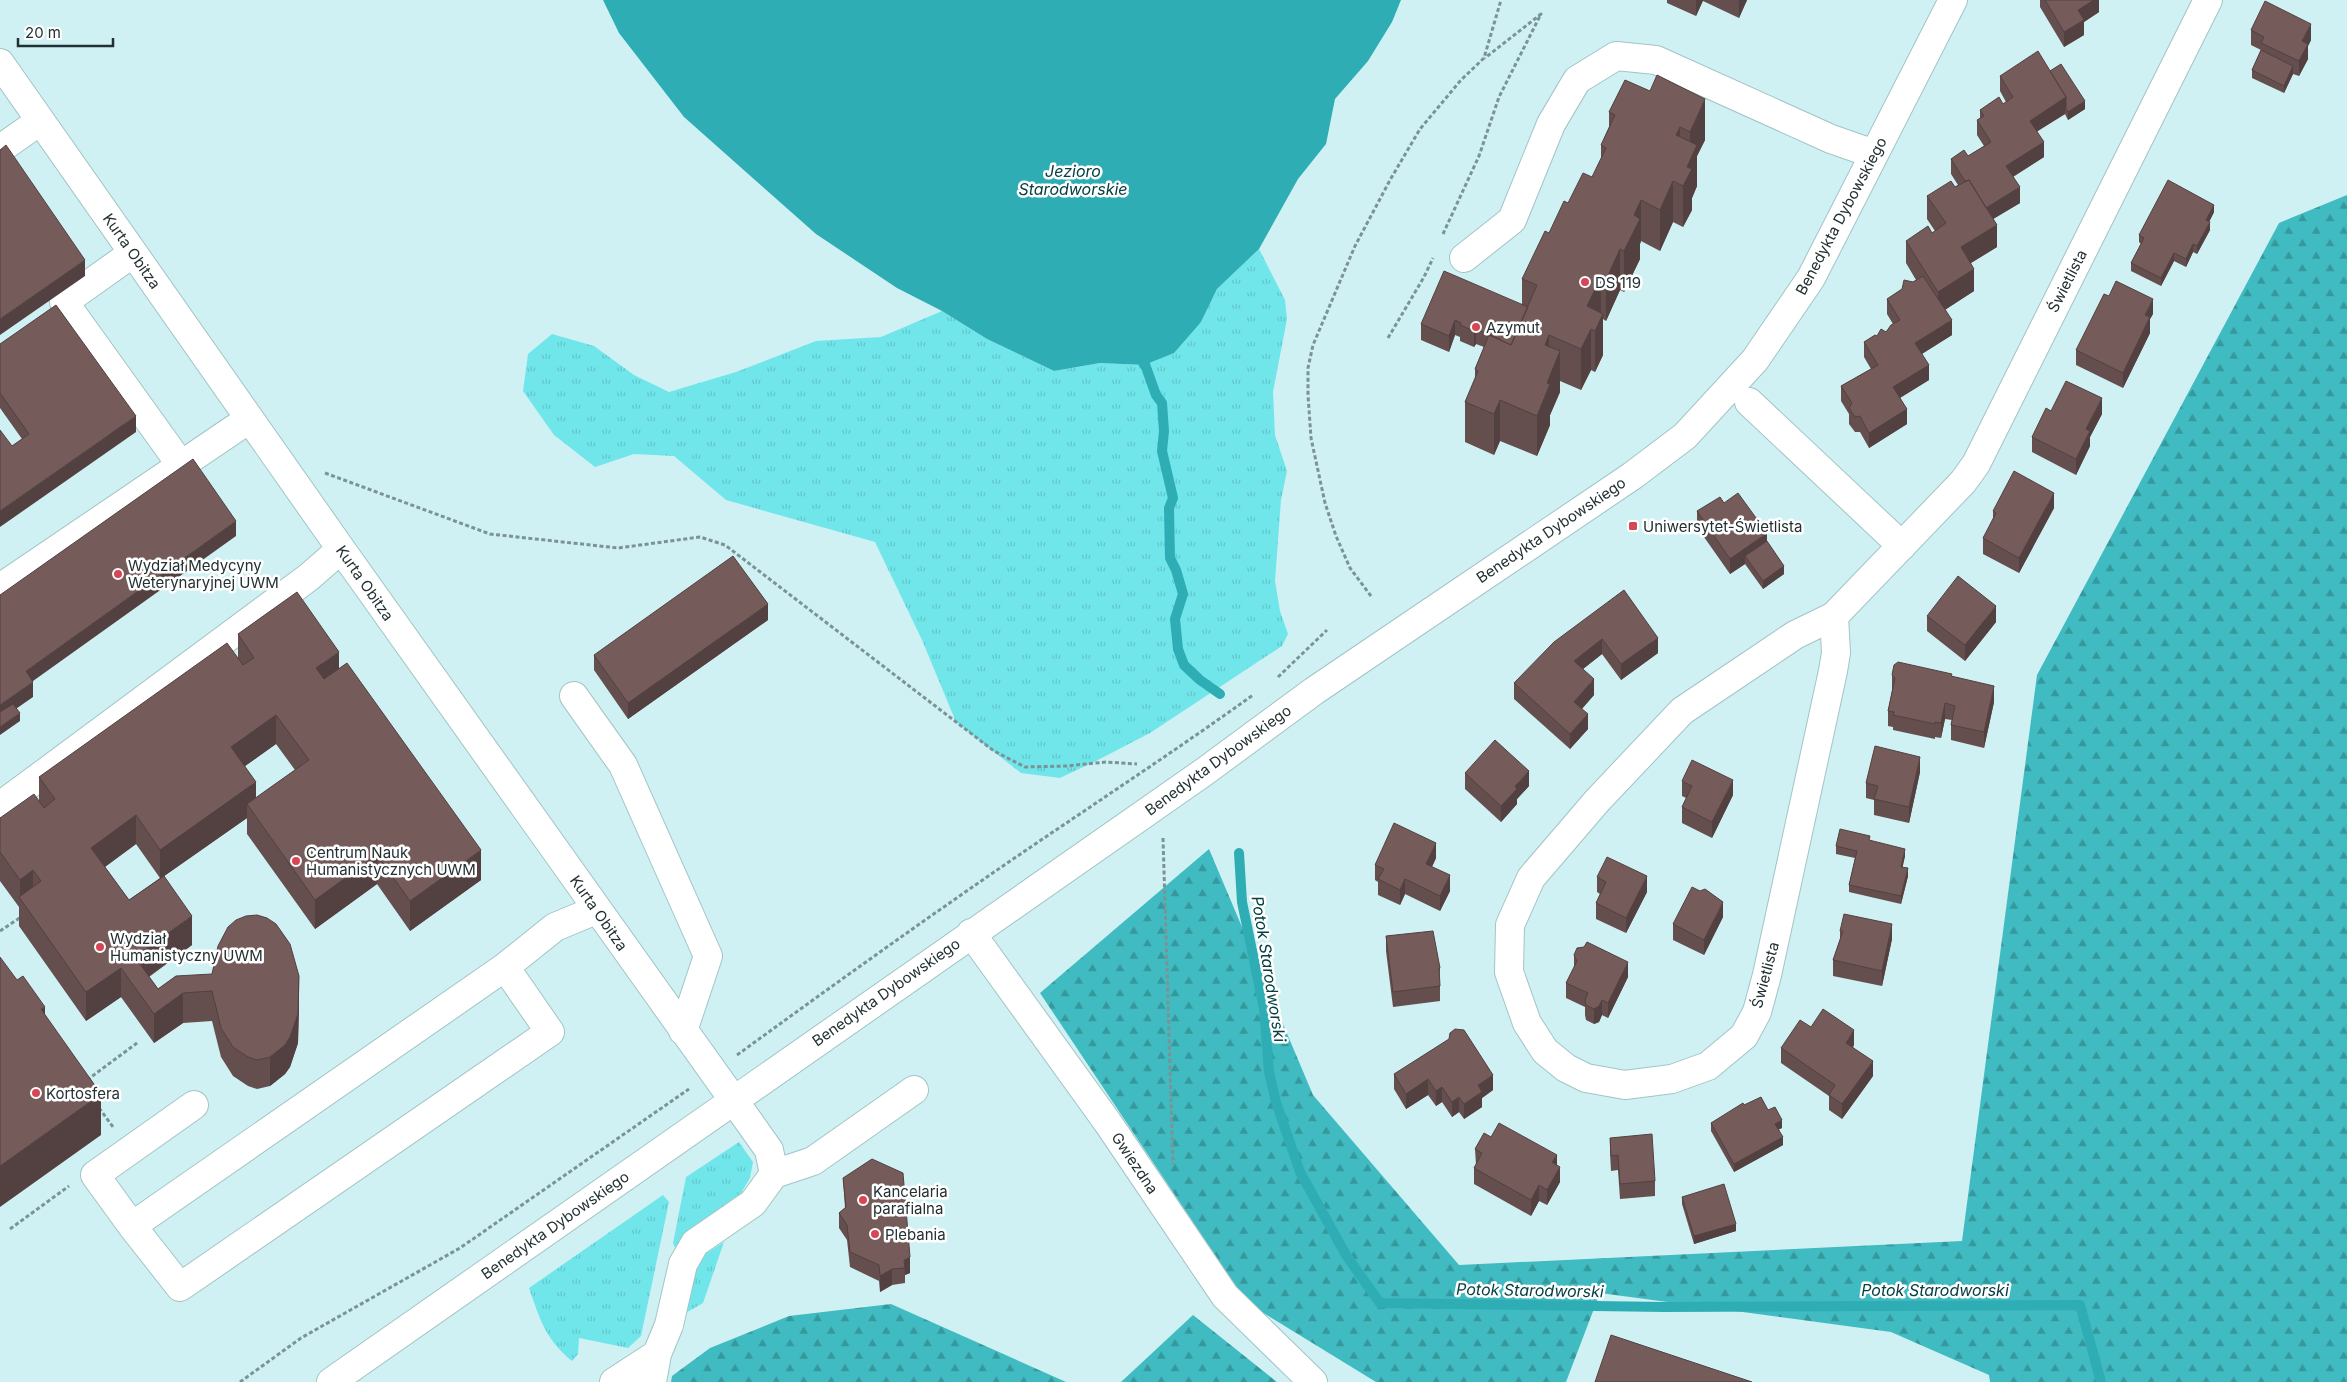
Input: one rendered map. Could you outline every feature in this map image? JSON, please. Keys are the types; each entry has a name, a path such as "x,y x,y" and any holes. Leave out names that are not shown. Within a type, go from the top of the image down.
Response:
{"street":[{"name":"Benedykta Dybowskiego","path":"331,1382 1204,772 1314,691 1632,476 1685,436 1755,360 1811,278 1953,0"},
{"name":"Świetlista","path":"1834,616 1836,653 1833,671 1767,975 1757,1012 1744,1036 1708,1066 1672,1079 1625,1085 1586,1078 1566,1068 1545,1051 1527,1023 1509,972 1510,925 1531,878 1597,801 1682,711 1795,635 1834,616 1939,509 1976,464 2208,0"},
{"path":"1464,258 1512,220 1551,124 1577,80 1616,56 1656,60 1831,139 1874,154"},
{"name":"Kurta Obitza","path":"0,64 596,910 769,1150 774,1174"},
{"path":"0,149 40,121"},
{"path":"40,319 133,253"},
{"path":"48,280 181,464"},
{"path":"1748,402 1902,546"},
{"path":"0,588 249,418"},
{"path":"0,806 309,577 341,549"},
{"path":"574,696 624,765 708,956 683,1031"},
{"path":"132,1226 505,967 555,928 596,910"},
{"name":"Gwiezdna","path":"971,933 1108,1123 1225,1296 1313,1382"},
{"path":"194,1106 95,1175 180,1287 550,1032 505,967"},
{"path":"652,1382 657,1354 669,1325 683,1264 695,1243 753,1203 774,1174 813,1161 914,1090"},
{"path":"614,1382 657,1354"}],"path":[{"path":"1484,58 1501,0"},
{"path":"1371,596 1350,568 1336,536 1325,503 1311,438 1308,368 1313,345 1355,246 1420,129 1461,80 1484,58 1541,14 1499,97 1479,156 1440,242"},
{"path":"1388,338 1424,277 1436,251"},
{"path":"316,470 490,534 618,548 700,537 725,545 994,751 1025,767 1066,766 1106,762 1137,764"},
{"path":"1271,682 1327,630"},
{"path":"240,1382 301,1338 460,1248 713,1072 868,961 1059,828 1179,749 1255,694"},
{"path":"1163,837 1174,1173"},
{"path":"0,931 22,915"},
{"path":"81,1084 137,1043"},
{"path":"98,1106 130,1150"},
{"path":"10,1229 57,1194"}],"green space":[{"path":"2347,195 2347,1382 1990,1382 1989,1375 1891,1332 1600,1293 1566,1382 1376,1382 1247,1303 1040,993 1209,849 1313,1095 1459,1265 1962,1241 2037,675 2279,223"},
{"path":"1259,249 1285,300 1287,319 1273,392 1275,435 1287,471 1281,500 1275,581 1280,611 1288,634 1282,646 1150,733 1060,778 1021,773 956,722 922,640 875,542 726,500 674,456 634,454 595,467 554,435 523,391 528,354 552,334 594,346 634,375 669,392 736,372 816,341 881,337 942,311 987,339 1054,371 1100,363 1144,365 1201,322 1217,289"},
{"path":"739,1142 753,1162 750,1178 741,1193 688,1231 675,1248 673,1243 686,1177"},
{"path":"663,1195 669,1202 641,1336 628,1348 579,1338 578,1354 572,1361 555,1345 544,1328 529,1288"},
{"path":"724,1242 703,1303 684,1314 694,1269 702,1256"},
{"path":"891,1304 1066,1382 671,1382 672,1376 710,1348 789,1316"},
{"path":"1193,1315 1277,1382 1121,1382"}],"water":[{"name":"Jezioro Starodworskie","path":"603,0 1401,0 1392,22 1368,61 1335,99 1326,144 1298,179 1259,249 1217,289 1201,322 1174,353 1144,365 1100,363 1054,371 987,339 942,311 897,288 816,234 684,117 619,33"}],"building":[{"path":"2045,0 2094,0 2078,10 2084,20 2064,32"},
{"path":"2265,1 2311,24 2302,41 2308,44 2299,61 2261,43 2264,37 2251,30"},
{"path":"2261,50 2293,66 2284,86 2252,70"},
{"path":"2038,51 2066,97 2030,121 2044,142 2006,166 2020,187 1986,208 1969,180 1965,181 1951,159 1964,150 1968,156 1991,142 1977,120 1984,116 1980,110 1999,97 2003,104 2013,97 2000,76"},
{"path":"2061,64 2085,101 2068,112 2066,109 2066,97 2050,71"},
{"name":"DS 119","path":"1657,75 1705,99 1690,132 1680,127 1676,135 1697,145 1687,167 1692,169 1683,186 1673,181 1660,210 1641,200 1634,215 1640,219 1624,251 1620,249 1606,280 1601,277 1587,306 1603,314 1595,331 1591,329 1581,349 1549,335 1545,345 1560,351 1547,383 1550,384 1537,416 1500,400 1494,414 1465,402 1478,371 1475,369 1489,335 1511,345 1537,285 1522,279 1545,231 1549,233 1564,201 1568,203 1583,173 1592,177 1606,148 1601,145 1615,115 1609,112 1625,80 1650,91"},
{"path":"6,145 85,260 0,319 0,150"},
{"path":"1969,180 1997,225 1961,247 1974,269 1938,292 1906,241 1928,226 1932,233 1946,223 1927,196 1951,181 1955,187"},
{"path":"2168,180 2214,205 2206,220 2210,222 2197,246 2193,244 2186,259 2174,253 2161,278 2131,263 2144,238 2139,235"},
{"path":"1444,271 1528,307 1511,345 1476,329 1474,331 1460,325 1461,323 1455,320 1449,336 1421,324"},
{"path":"1923,276 1952,320 1915,343 1929,365 1893,387 1907,409 1869,433 1860,416 1855,417 1849,408 1852,403 1841,386 1878,365 1864,342 1875,335 1877,336 1881,329 1886,332 1891,325 1900,320 1887,299 1902,289 1904,280 1913,282"},
{"path":"2116,281 2153,299 2145,315 2150,317 2123,373 2076,350 2104,294 2109,296"},
{"path":"56,305 136,416 0,511 0,430 12,446 29,434 0,393 0,344"},
{"path":"2066,381 2102,398 2086,429 2090,431 2076,459 2032,437 2046,408 2051,411"},
{"name":"Wydział Medycyny Weterynaryjnej UWM","path":"193,459 236,521 26,671 33,682 0,705 0,595"},
{"path":"2014,471 2054,493 2019,558 1983,538 1996,513 1993,511"},
{"path":"1738,493 1767,533 1730,559 1697,511 1720,497 1724,503"},
{"path":"1767,541 1784,566 1763,581 1745,556"},
{"path":"733,556 768,604 628,703 594,655"},
{"path":"1958,576 1996,606 1965,645 1927,616"},
{"path":"1624,590 1658,638 1621,664 1602,639 1574,661 1594,679 1574,702 1588,714 1570,734 1514,683 1554,642"},
{"path":"297,592 339,652 316,668 324,679 347,663 481,850 410,901 377,855 315,900 247,804 309,760 276,715 231,747 256,782 160,850 136,815 91,848 129,900 164,876 192,916 135,957 158,989 176,976 212,974 218,946 228,927 236,920 246,916 257,915 267,918 276,924 290,944 299,976 298,1014 290,1037 285,1045 270,1057 257,1060 248,1057 233,1047 221,1028 212,991 183,993 154,1014 121,968 86,992 19,897 41,881 33,870 20,880 0,852 0,818 34,794 44,808 55,799 39,777 227,643 243,665 254,658 238,634"},
{"path":"1898,662 1994,686 1984,732 1951,725 1955,706 1945,703 1941,723 1935,722 1935,724 1893,715 1894,712 1888,711 1895,678 1892,675 1894,665"},
{"path":"13,704 20,713 0,727 0,712"},
{"path":"1495,740 1529,771 1515,786 1517,789 1501,806 1465,773"},
{"path":"1875,746 1920,757 1909,807 1874,799 1878,786 1866,783"},
{"path":"1692,760 1733,780 1712,822 1682,807 1692,786 1682,781"},
{"path":"1394,823 1436,843 1426,864 1450,875 1440,896 1405,879 1400,890 1378,879 1384,869 1375,865"},
{"path":"1840,829 1870,836 1869,840 1905,849 1901,867 1908,868 1901,896 1849,885 1857,851 1836,846"},
{"path":"1607,857 1647,876 1626,918 1596,903 1606,882 1597,877"},
{"path":"1692,887 1700,891 1705,889 1723,902 1704,940 1673,924"},
{"path":"1844,914 1892,924 1882,971 1833,960 1843,931 1840,931"},
{"path":"1433,931 1440,968 1440,986 1393,992 1386,936"},
{"path":"1587,942 1628,962 1608,1003 1602,1000 1599,1006 1594,1009 1586,1005 1585,1000 1588,993 1566,983 1577,961 1574,955 1577,948 1584,947"},
{"name":"Kortosfera","path":"0,957 17,980 23,976 45,1007 41,1009 101,1094 0,1166"},
{"path":"1823,1009 1854,1030 1846,1043 1873,1061 1842,1104 1829,1095 1835,1085 1781,1048 1800,1020 1811,1027"},
{"path":"1455,1029 1464,1030 1493,1075 1478,1085 1482,1092 1464,1104 1459,1097 1452,1102 1442,1087 1436,1091 1428,1079 1406,1094 1394,1074 1449,1039 1450,1033"},
{"path":"1761,1097 1768,1110 1775,1107 1782,1120 1775,1124 1783,1137 1734,1164 1711,1123 1743,1103 1744,1105"},
{"path":"1499,1123 1557,1155 1552,1162 1560,1167 1547,1190 1539,1185 1531,1200 1474,1168 1482,1153 1475,1149 1484,1133 1491,1137"},
{"path":"1652,1134 1655,1181 1620,1184 1618,1155 1611,1156 1610,1138"},
{"name":"Plebania","path":"872,1159 903,1173 910,1257 904,1260 905,1268 892,1269 880,1276 879,1265 850,1252 847,1225 839,1213 846,1207 843,1178"},
{"path":"1724,1184 1736,1224 1694,1236 1682,1197"},
{"path":"1611,1335 1752,1382 1595,1382"}],"waterway":[{"name":"Potok Starodworski","path":"1144,365 1142,356 1156,395 1162,403 1164,431 1162,451 1173,498 1169,508 1170,558 1176,570 1183,594 1175,619 1178,649 1184,665 1200,680 1220,694"},
{"name":"Potok Starodworski","path":"1239,853 1242,902 1264,1009 1269,1072 1276,1102 1300,1172 1346,1255 1380,1303 1665,1307 2080,1305 2101,1382"}],"place":[{"name":"DS 119","path":"1585,282"},
{"name":"Azymut","path":"1476,327"},
{"name":"Uniwersytet-Świetlista","path":"1633,526"},
{"name":"Wydział Medycyny Weterynaryjnej UWM","path":"118,574"},
{"name":"Centrum Nauk Humanistycznych UWM","path":"296,861"},
{"name":"Wydział Humanistyczny UWM","path":"100,947"},
{"name":"Kortosfera","path":"36,1093"},
{"name":"Kancelaria parafialna","path":"863,1200"},
{"name":"Plebania","path":"875,1234"}]}
